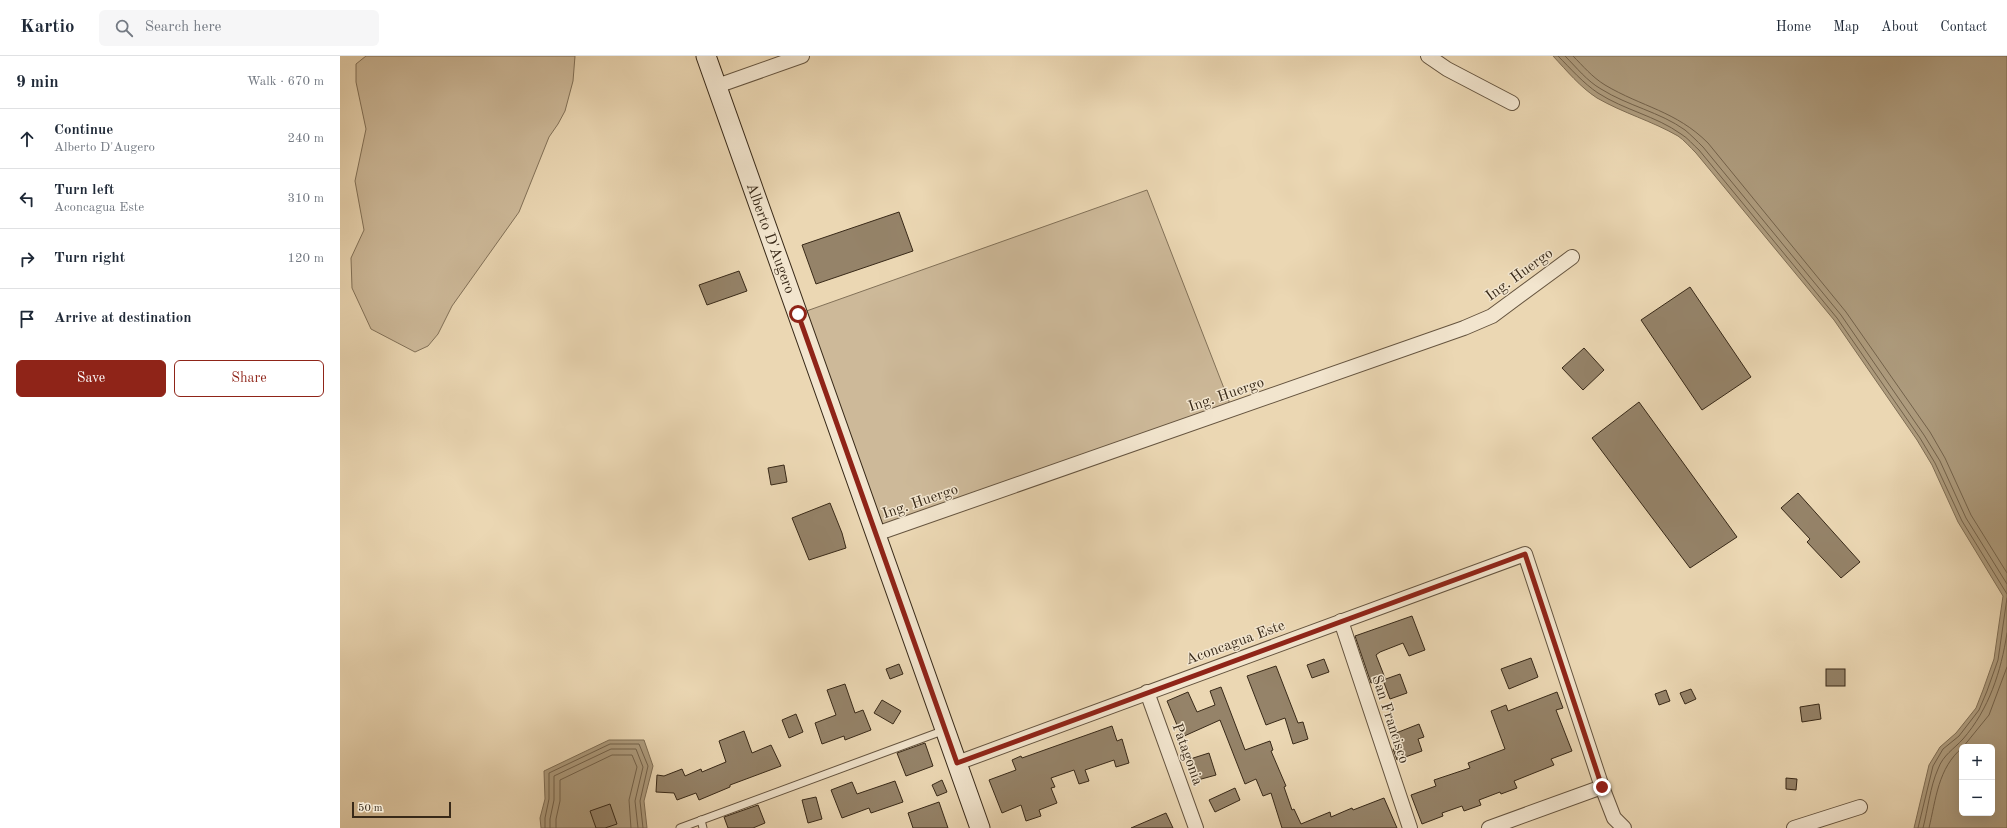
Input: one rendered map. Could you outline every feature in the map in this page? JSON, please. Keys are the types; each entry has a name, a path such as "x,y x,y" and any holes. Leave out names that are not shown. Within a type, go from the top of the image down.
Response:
{"main road":[{"name":"Alberto D'Augero","path":"706,56 980,828"}],"street":[{"path":"717,86 802,56"},
{"path":"1428,56 1447,69 1512,103"},
{"name":"Ing. Huergo","path":"876,534 1464,328 1492,316 1572,257"},
{"name":"Aconcagua Este","path":"957,763 1525,554 1602,787"},
{"name":"San Francisco","path":"1341,621 1410,828"},
{"name":"Patagonia","path":"1147,692 1196,828"},
{"path":"1489,828 1602,787 1614,818 1624,828"},
{"path":"1794,828 1818,825 1860,807"}],"lane":[{"path":"680,828 945,730"},
{"path":"701,820 703,828"}],"shaded area":[{"path":"366,56 575,56 573,81 565,111 549,137 519,212 452,306 438,334 428,346 415,352 371,329 352,288 351,258 364,230 355,181 366,129 356,82 356,64"},
{"path":"1147,190 1232,409 876,534 798,314"}],"water":[{"path":"1553,56 2007,56 2007,828 1914,828 1929,765 1940,747 1956,733 1976,708 1983,690 1994,659 2003,596 1958,522 1932,465 1917,440 1834,320 1696,153 1678,136 1597,98 1579,84"},
{"path":"609,740 644,740 653,766 644,801 647,828 541,828 540,818 545,799 544,771"}],"building":[{"path":"899,212 913,251 816,284 802,245"},
{"path":"739,271 747,291 707,305 699,285"},
{"path":"1690,287 1751,377 1702,410 1641,320"},
{"path":"1584,348 1604,370 1583,390 1562,368"},
{"path":"1639,402 1737,537 1690,568 1592,438"},
{"path":"784,465 787,482 771,485 768,468"},
{"path":"1798,493 1860,562 1841,578 1807,542 1810,539 1781,508"},
{"path":"830,503 842,533 846,548 809,560 792,518"},
{"path":"1412,616 1425,650 1409,656 1403,643 1380,652 1376,655 1385,678 1371,683 1355,636"},
{"path":"1531,658 1538,677 1509,689 1501,669"},
{"path":"1324,659 1329,672 1312,678 1307,665"},
{"path":"899,664 903,674 890,679 886,669"},
{"path":"1276,666 1298,723 1303,722 1308,739 1293,744 1285,718 1266,725 1247,676"},
{"path":"1826,669 1845,669 1845,686 1826,686"},
{"path":"1400,674 1407,693 1390,699 1383,680"},
{"path":"845,684 855,713 863,710 871,730 845,740 844,736 822,744 815,723 836,715 827,690"},
{"path":"1221,687 1245,750 1270,741 1273,750 1271,751 1286,786 1284,787 1292,810 1294,809 1301,824 1330,812 1331,817 1352,808 1353,810 1384,798 1397,828 1282,828 1271,793 1263,796 1256,779 1245,784 1220,720 1182,737 1167,701 1188,692 1197,712 1215,705 1210,691"},
{"path":"1691,689 1696,699 1685,704 1680,693"},
{"path":"1666,690 1670,701 1659,705 1655,694"},
{"path":"1557,692 1563,708 1556,710 1572,751 1551,759 1554,765 1514,781 1517,788 1501,794 1500,792 1479,800 1481,805 1464,811 1462,806 1442,813 1443,816 1422,824 1411,795 1436,786 1434,780 1470,768 1468,763 1505,749 1491,711 1506,705 1508,711"},
{"path":"882,700 901,711 893,724 874,713"},
{"path":"1819,704 1821,719 1802,722 1800,707"},
{"path":"796,714 803,732 789,738 782,720"},
{"path":"1419,724 1424,737 1418,739 1422,751 1397,760 1393,749 1396,748 1391,735"},
{"path":"1112,726 1117,741 1122,739 1129,763 1116,767 1114,760 1085,770 1089,781 1079,784 1074,770 1051,778 1055,787 1051,788 1057,803 1039,810 1041,816 1026,821 1021,805 1002,813 989,780 1016,770 1012,760 1021,756 1022,758"},
{"path":"744,731 752,753 771,745 781,766 730,785 730,787 699,800 696,793 677,800 674,793 656,792 657,775 664,776 682,769 685,776 701,769 702,772 726,762 719,741"},
{"path":"925,743 933,766 906,776 897,753"},
{"path":"1209,753 1216,775 1194,781 1187,760"},
{"path":"1786,778 1797,779 1796,790 1786,789"},
{"path":"942,780 947,792 937,796 932,785"},
{"path":"895,781 903,802 871,813 869,808 842,818 831,790 852,782 857,794"},
{"path":"1235,788 1240,800 1215,812 1209,800"},
{"path":"816,797 822,819 808,823 802,800"},
{"path":"939,802 948,828 913,828 908,813"},
{"path":"610,804 617,824 605,828 596,828 590,811"},
{"path":"758,805 765,823 753,828 728,828 724,817"},
{"path":"1166,813 1173,828 1131,828"}],"route":[{"path":"798,314 957,763 1525,554 1602,787"}]}
